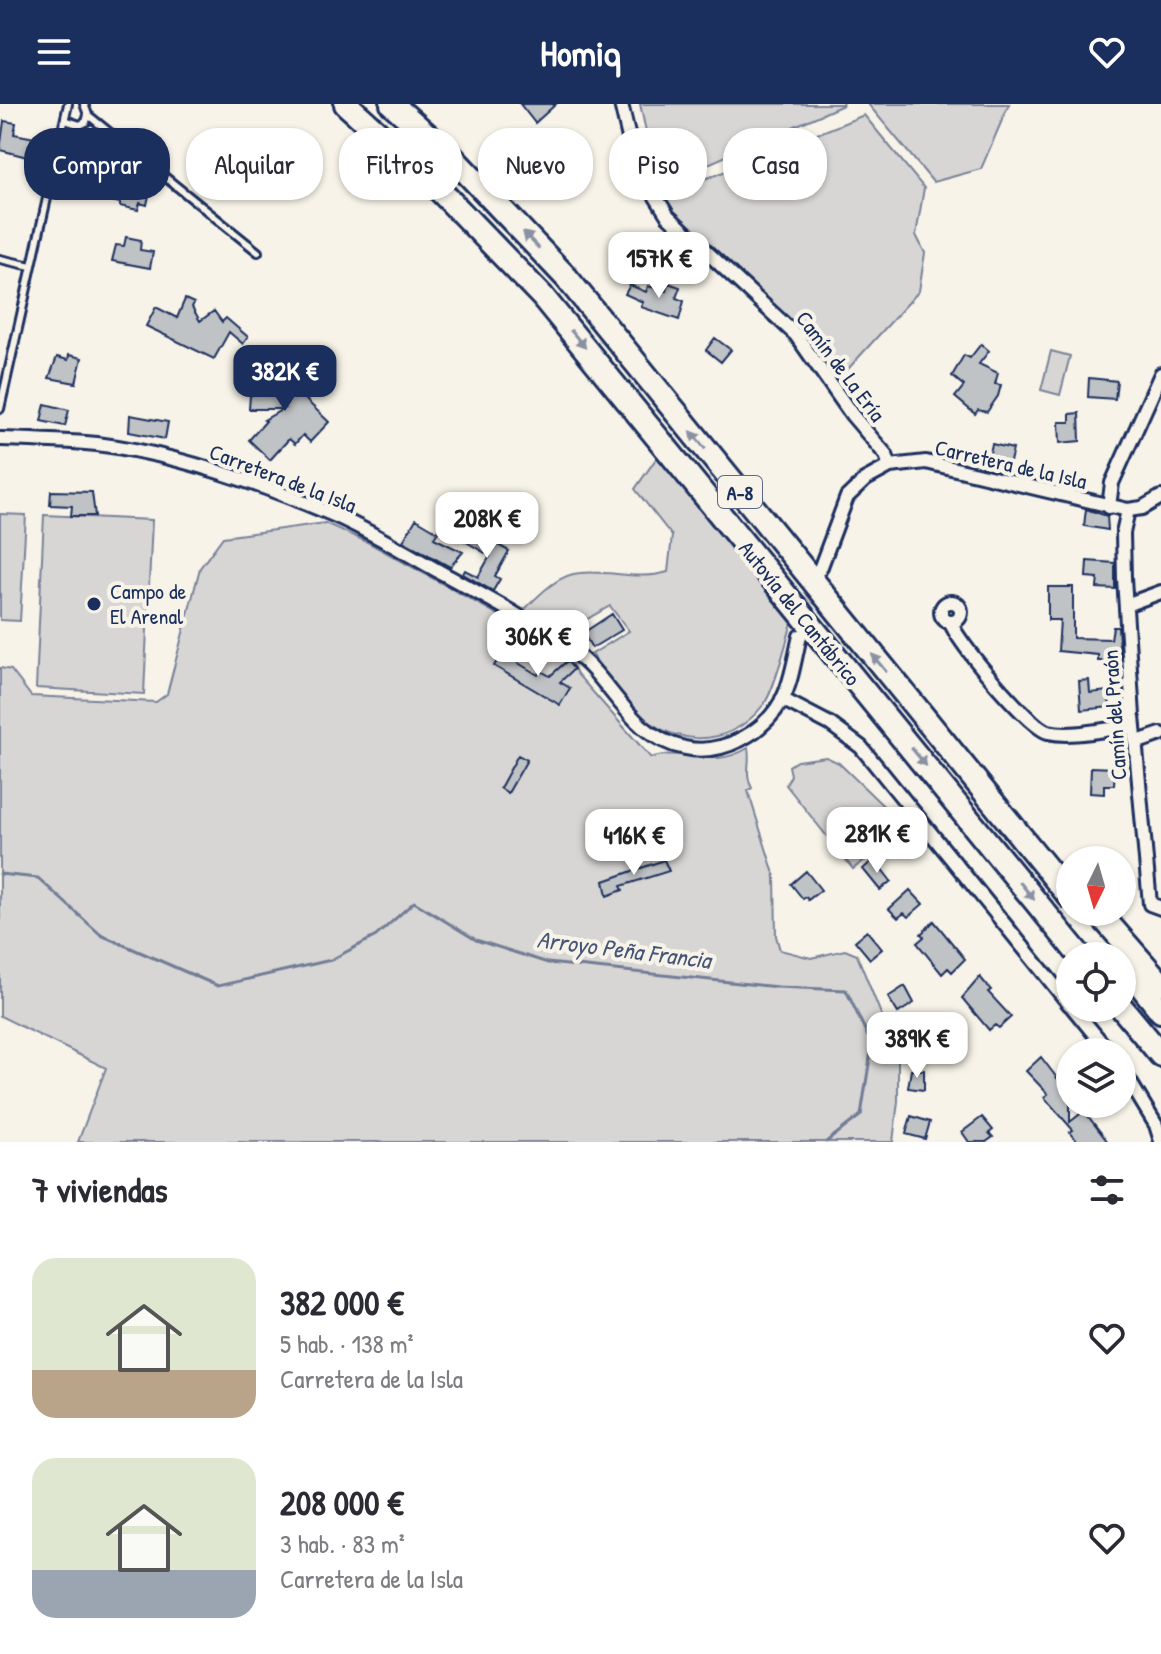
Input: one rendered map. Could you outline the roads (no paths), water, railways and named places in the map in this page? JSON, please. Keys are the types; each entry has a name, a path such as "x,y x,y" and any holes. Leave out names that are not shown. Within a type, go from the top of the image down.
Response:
{"highway":[{"name":"Autovía del Cantábrico","path":"346,104 425,175 542,296 1069,942"},
{"name":"Autovía del Cantábrico","path":"392,104 450,155 566,277 1056,880"},
{"path":"907,698 971,763 1056,863"},
{"path":"1093,926 1106,942"},
{"path":"1110,926 1161,984"},
{"path":"1136,980 1161,1011"},
{"path":"1133,1022 1161,1057"}],"street":[{"name":"Camín de La Ería","path":"621,104 629,138 644,178 668,216 796,335 852,415 886,455 890,466"},
{"path":"1109,507 1112,483 1161,374"},
{"name":"Carretera de la Isla","path":"1,437 97,444 149,454 224,475 330,513 502,606 574,652 621,707 656,736 684,748 712,749 736,742 765,722 782,699 800,636"},
{"name":"Carretera de la Isla","path":"820,569 847,497 866,479 890,466 926,462 1128,510"},
{"path":"1128,510 1142,508 1161,497"},
{"name":"Camín del Praón","path":"1128,510 1122,548 1135,743 1150,904 1161,908"},
{"path":"1126,605 1161,592"},
{"path":"951,623 976,658 1036,727 1054,733 1134,726"},
{"path":"782,699 830,724 861,747 1056,988"},
{"path":"1135,743 1161,734"},
{"path":"1084,1022 1097,1038"},
{"path":"1136,1092 1161,1141"}],"lane":[{"path":"0,409 68,104"},
{"path":"84,104 88,115 258,252"},
{"path":"65,120 80,125 86,122 88,115"},
{"path":"0,259 31,266"}],"waterway":[{"name":"Arroyo Peña Francia","path":"0,874 38,878 101,935 218,986 331,960 376,936 414,902 476,940 548,963 778,987 846,990 872,1045 861,1115 826,1142"}],"tunnel":[{"path":"804,621 816,582"}],"place":[{"name":"Campo de El Arenal","path":"94,604"}]}
